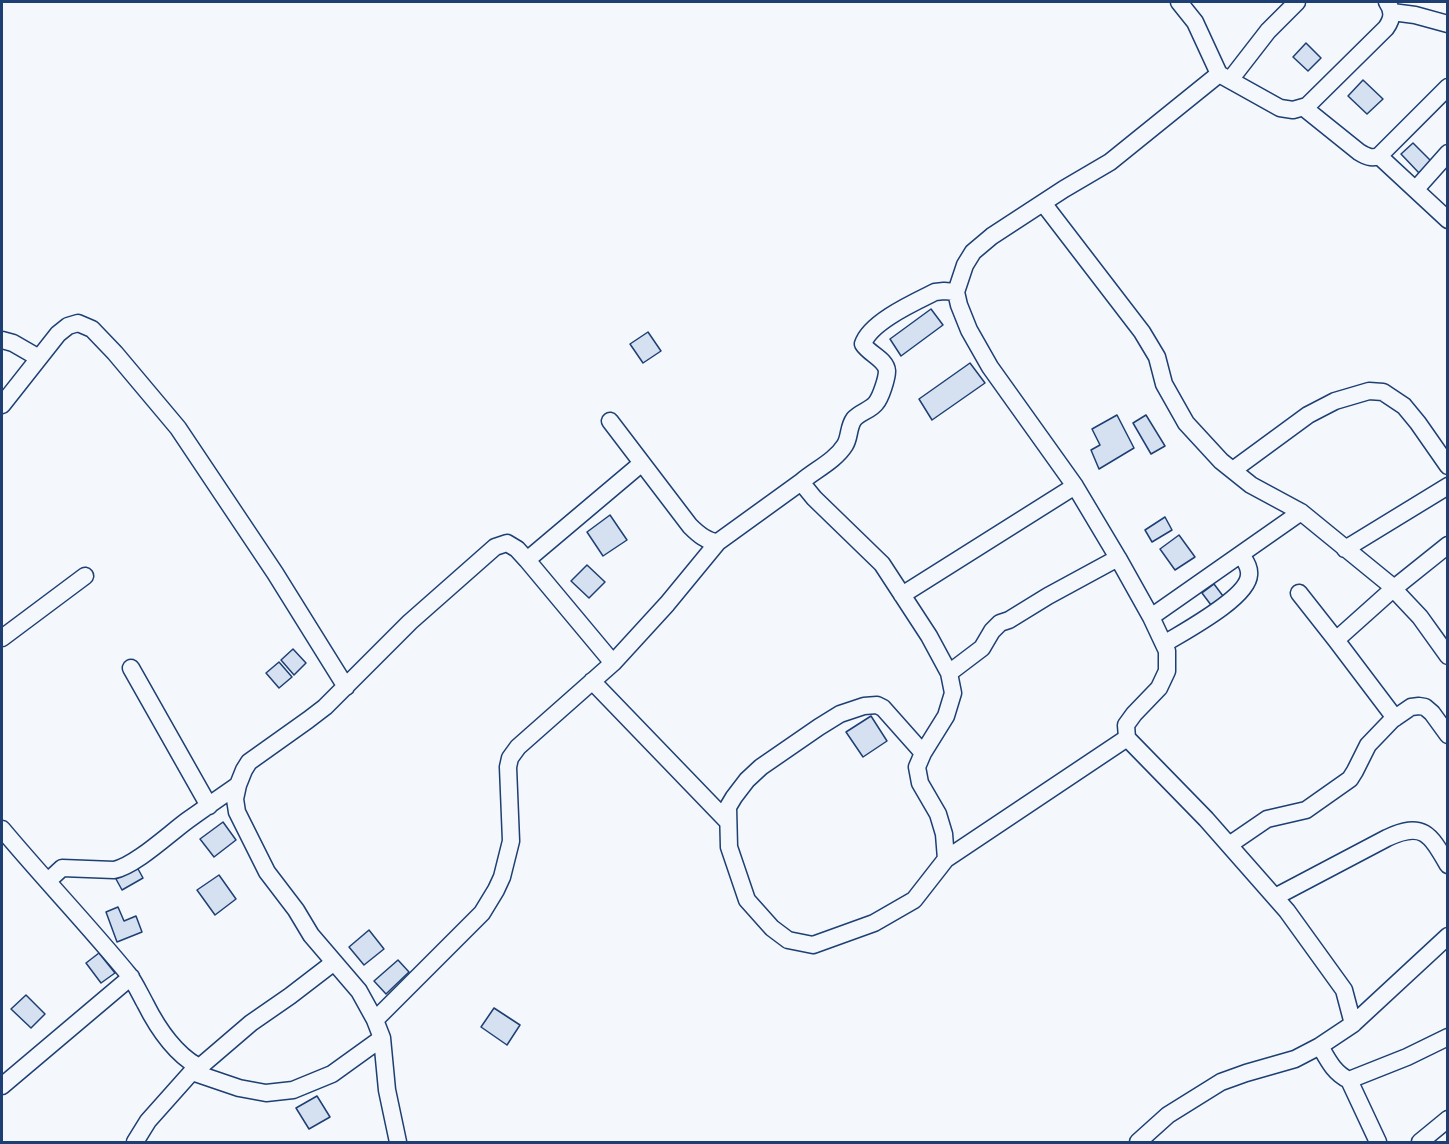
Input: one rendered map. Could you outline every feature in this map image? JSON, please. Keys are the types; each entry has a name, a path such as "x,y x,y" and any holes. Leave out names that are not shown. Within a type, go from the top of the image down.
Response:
{"street":[{"path":"1179,2 1195,22 1224,77 1280,108 1293,110 1307,106 1386,28 1391,19 1390,7 1448,24"},
{"path":"1297,2 1224,77 1110,162 992,236 973,252 965,266 956,292 958,305 969,330 990,367 1074,486 1118,558 1167,651 1167,671 1159,688 1126,725 1127,738 1206,819 1275,897 1344,990 1353,1024"},
{"path":"1303,107 1359,152 1368,157 1374,157 1378,156 1448,87"},
{"path":"1416,189 1448,153"},
{"path":"1378,156 1448,220"},
{"path":"1043,203 1142,332 1156,357 1164,384 1186,423 1221,461 1251,485 1300,512 1393,589 1420,617 1447,655"},
{"path":"375,1020 482,913 496,890 502,877 511,841 508,767 510,758 518,747 613,663 667,604 718,542 801,482 846,444 850,425 856,417 876,403 887,372 880,359 863,344 865,336 886,319 935,292 956,292"},
{"path":"2,405 58,334 68,326 78,323 92,329 178,428 275,573 346,687"},
{"path":"2,340 13,343 39,358"},
{"path":"1233,470 1308,415 1335,401 1369,391 1383,392 1404,406 1448,466"},
{"path":"610,421 690,526 702,537 718,542"},
{"path":"527,560 642,463"},
{"path":"801,482 814,498 882,564 929,636 949,674 953,693 946,716 917,767 920,783 938,814 944,834 946,859"},
{"path":"902,595 1074,486"},
{"path":"1345,549 1448,486"},
{"path":"1151,617 1300,512"},
{"path":"398,1143 387,1090 382,1038 375,1020 358,991 311,935 296,910 267,872 237,812 235,799 244,770 249,762 309,720 346,687 410,622 495,547 507,543 517,549 527,560 613,663"},
{"path":"1336,640 1393,589 1448,545"},
{"path":"1164,644 1231,602 1246,586 1250,577 1249,567 1241,554"},
{"path":"949,674 982,648 992,631 1000,623 1118,558"},
{"path":"2,638 85,576"},
{"path":"1299,593 1395,718"},
{"path":"131,669 209,806"},
{"path":"592,681 728,822"},
{"path":"923,753 883,708 877,705 864,706 840,714 819,727 761,767 747,780 728,807 729,847 747,900 772,928 788,940 813,945 874,923 914,900 946,859 1127,738"},
{"path":"1229,845 1267,819 1306,810 1350,779 1368,745 1395,718 1411,707 1425,707 1448,735"},
{"path":"48,881 62,868 114,870 122,868 138,859 238,784"},
{"path":"2,829 131,977 149,1011 173,1046 194,1069 239,1088 266,1093 293,1090 332,1074 382,1038"},
{"path":"1275,897 1399,832 1414,829 1425,833 1437,847 1448,866"},
{"path":"1138,1143 1168,1116 1221,1082 1295,1059 1353,1024 1448,936"},
{"path":"135,1143 148,1121 194,1069 202,1065 251,1023 333,963"},
{"path":"2,1086 131,977"},
{"path":"1349,1080 1407,1057 1448,1037"},
{"path":"1320,1046 1332,1067 1349,1080 1378,1143"},
{"path":"1420,1143 1448,1119"}],"building":[{"path":"1306,43 1321,58 1308,71 1293,57"},
{"path":"1363,80 1383,99 1367,114 1348,96"},
{"path":"1413,143 1431,161 1419,173 1401,154"},
{"path":"931,309 943,325 901,356 890,339"},
{"path":"648,332 661,351 643,363 630,344"},
{"path":"970,363 985,383 932,420 919,399"},
{"path":"1117,415 1134,448 1099,469 1091,450 1100,445 1092,429"},
{"path":"1146,415 1165,446 1151,454 1133,423"},
{"path":"610,515 627,540 603,556 587,532"},
{"path":"1165,517 1172,530 1152,542 1145,530"},
{"path":"1179,535 1195,557 1175,570 1160,549"},
{"path":"587,565 605,582 589,598 571,581"},
{"path":"1214,584 1223,596 1211,605 1202,593"},
{"path":"293,649 306,663 294,675 281,660"},
{"path":"279,662 292,677 279,688 266,673"},
{"path":"871,716 887,741 863,757 846,732"},
{"path":"223,822 236,840 214,857 200,839"},
{"path":"137,867 143,878 122,890 116,879"},
{"path":"219,875 236,899 215,915 197,890"},
{"path":"118,907 124,921 136,916 142,932 117,942 106,912"},
{"path":"369,930 384,949 364,965 349,947"},
{"path":"99,953 115,973 101,983 86,963"},
{"path":"398,960 409,972 386,994 374,981"},
{"path":"26,995 45,1014 31,1028 11,1009"},
{"path":"494,1008 520,1025 507,1045 481,1027"},
{"path":"317,1096 330,1117 309,1129 296,1108"}]}
